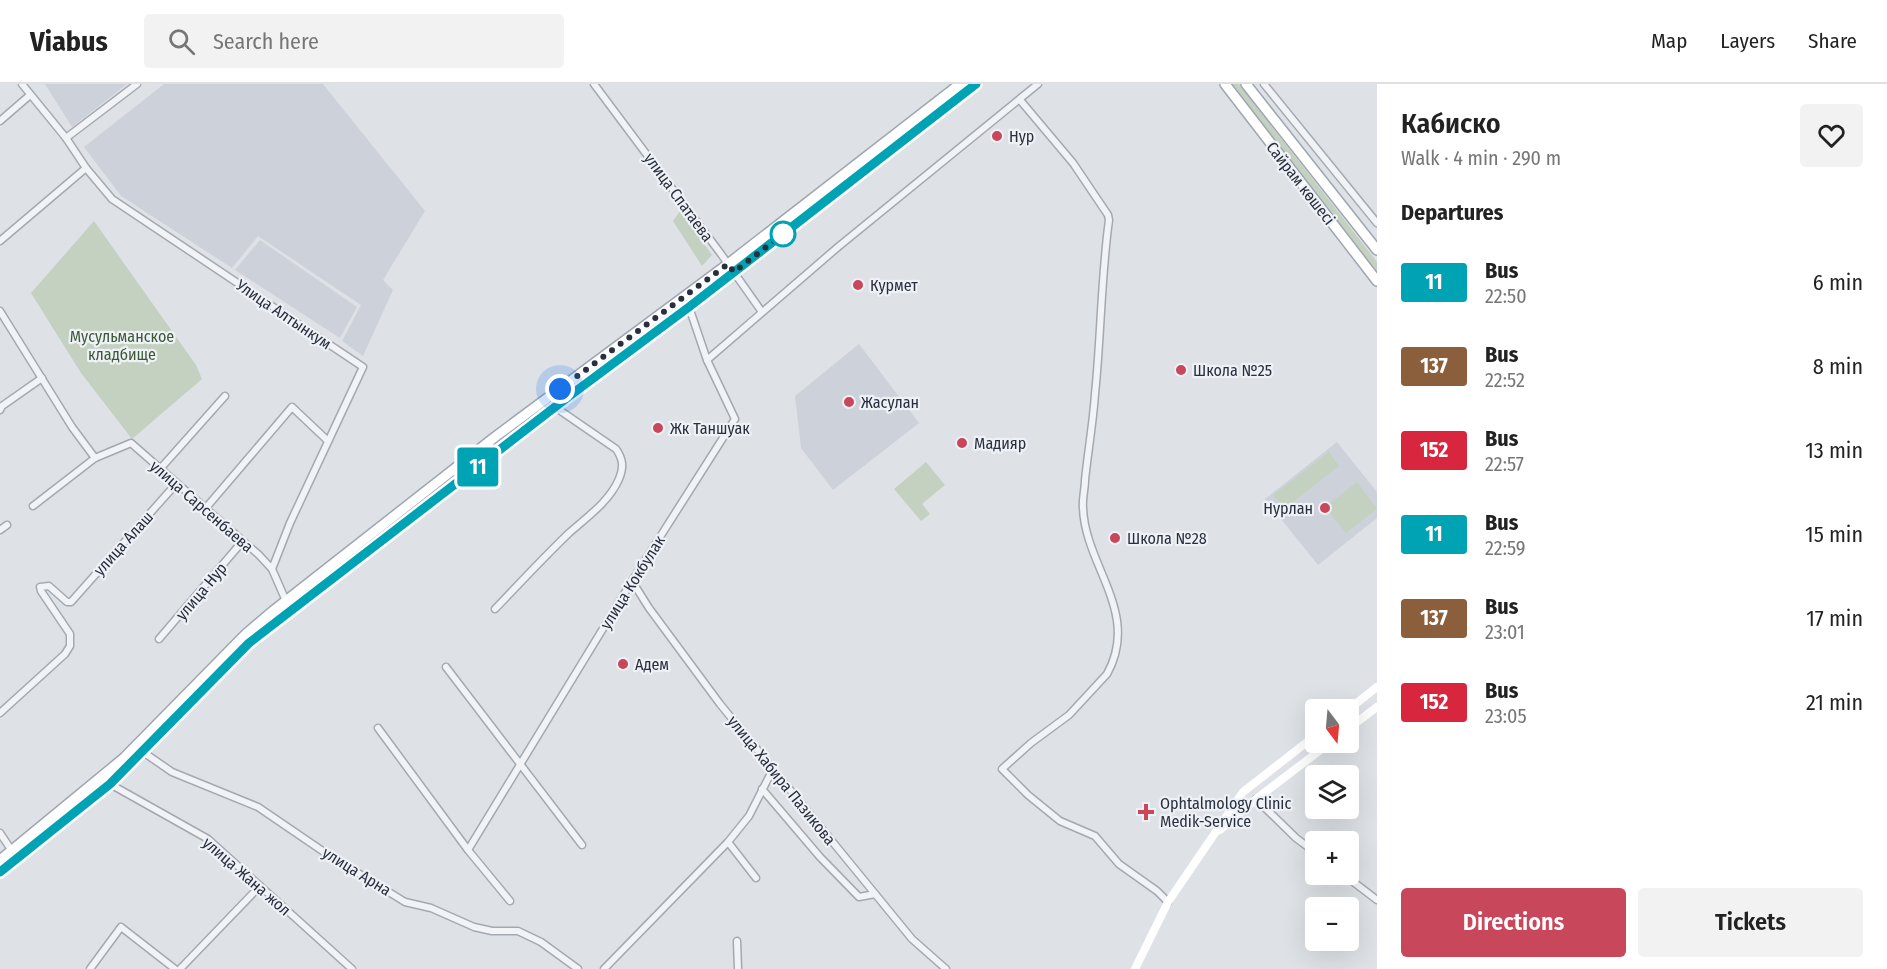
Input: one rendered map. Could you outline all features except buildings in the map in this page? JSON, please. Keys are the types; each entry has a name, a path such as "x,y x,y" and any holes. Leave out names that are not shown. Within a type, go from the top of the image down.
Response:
{"main road":[{"path":"0,872 110,784 249,643 555,407 689,307 731,268 960,84"},
{"path":"0,860 124,758 246,634 286,601 495,437 731,268 976,84"},
{"name":"Сайрам көшесі","path":"1225,84 1377,281"},
{"name":"Сайрам көшесі","path":"1246,84 1377,250"}],"street":[{"name":"Улица Алтынкум","path":"22,84 112,199 363,367 290,523 273,569"},
{"path":"66,138 137,84"},
{"name":"улица Спатаева","path":"594,84 762,312"},
{"path":"707,360 838,247 1038,84"},
{"path":"1264,84 1377,223"},
{"path":"0,121 30,95"},
{"path":"1020,100 1072,163 1108,215 1109,220 1083,507 1087,538 1103,573 1119,625 1116,649 1107,674 1069,715 1031,743 1002,769 1028,795 1060,821 1095,836 1119,864 1157,891 1168,902"},
{"path":"0,241 86,168"},
{"name":"улица Кокбулак","path":"468,850 632,581 735,419 707,360 689,307"},
{"path":"0,311 72,427 95,458 33,506"},
{"path":"0,410 2,406 42,378"},
{"path":"160,469 225,396"},
{"path":"205,509 292,407 328,441"},
{"path":"495,609 570,532 596,510 618,480 623,466 616,448 555,407"},
{"name":"улица Сарсенбаева","path":"95,458 131,443 273,569"},
{"name":"улица Алаш","path":"0,714 65,654 70,646 70,634 39,587 49,586 67,602 71,602 176,484"},
{"path":"0,530 7,525"},
{"name":"улица Нур","path":"159,639 242,542"},
{"path":"273,569 286,601"},
{"name":"улица Хабира Пазикова","path":"632,581 713,694 773,769 912,939 946,969"},
{"path":"446,667 582,845"},
{"path":"1359,701 1377,687"},
{"path":"1359,721 1377,707"},
{"path":"378,728 468,850 510,901"},
{"path":"1135,969 1168,902 1208,840 1247,787 1305,743"},
{"name":"улица Арна","path":"143,752 172,772 258,807 324,852 405,902 431,908 474,927 492,931 518,931 541,942 578,969"},
{"path":"1208,840 1256,799 1317,753"},
{"path":"604,969 728,842 749,816 773,769"},
{"name":"улица Жана жол","path":"102,777 110,784 208,839 352,969"},
{"path":"762,789 820,857 859,897 875,894"},
{"path":"1256,799 1305,845"},
{"path":"0,833 12,851"},
{"path":"728,842 756,878"},
{"path":"1357,885 1377,900"},
{"path":"90,969 121,927 177,969 260,886"},
{"path":"737,941 738,969"}],"shaded area":[{"path":"45,84 127,84 72,127"},
{"path":"164,84 323,84 425,211 383,280 393,290 363,356 342,341 361,305 258,236 232,268 121,196 84,147"},
{"path":"260,240 357,307 340,338 235,270"},
{"path":"859,344 919,423 833,490 801,448 795,396"},
{"name":"Нурлан","path":"1337,442 1377,492 1377,518 1318,565 1265,499"}],"green space":[{"path":"1231,84 1239,84 1377,262 1377,272"},
{"path":"680,211 712,255 702,266 673,221"},
{"name":"Мусульманское кладбище","path":"94,221 196,365 202,379 132,439 81,373 31,293"},
{"path":"1329,452 1339,466 1284,509 1273,495"},
{"path":"926,462 945,485 922,504 930,514 921,521 894,489"},
{"path":"1357,482 1377,509 1346,533 1325,507"}],"bus line":[{"name":"11","path":"0,872 110,784 249,643 568,397 689,307 976,84"}],"place":[{"name":"Нур","path":"997,136"},
{"name":"Курмет","path":"858,285"},
{"name":"Школа №25","path":"1181,370"},
{"name":"Жасулан","path":"849,402"},
{"name":"Жк Таншуак","path":"658,428"},
{"name":"Мадияр","path":"962,443"},
{"name":"Нурлан","path":"1325,508"},
{"name":"Школа №28","path":"1115,538"},
{"name":"Адем","path":"623,664"},
{"name":"Ophtalmology Clinic Medik-Service","path":"1146,812"}],"route":[{"path":"560,389 728,264 734,272 783,234"}]}
